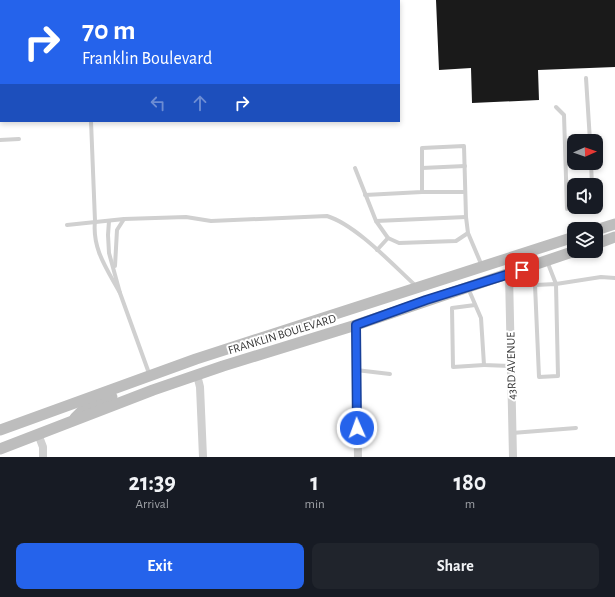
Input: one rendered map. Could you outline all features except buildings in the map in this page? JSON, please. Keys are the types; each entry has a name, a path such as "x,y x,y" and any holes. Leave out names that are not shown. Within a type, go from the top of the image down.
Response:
{"main road":[{"path":"603,228 615,224"},
{"path":"603,241 615,237"},
{"name":"FRANKLIN BOULEVARD","path":"0,430 196,359 482,266 567,240"},
{"name":"FRANKLIN BOULEVARD","path":"0,449 197,375 356,325 567,254"},
{"path":"71,422 86,407 136,387 150,376 174,375 232,354 259,355"}],"street":[{"name":"43RD AVENUE","path":"509,274 513,457"},
{"path":"356,325 358,457"},
{"path":"197,375 200,387 203,457"},
{"path":"38,434 43,447 44,457"}],"lane":[{"path":"586,78 590,134"},
{"path":"556,107 564,115 567,209"},
{"path":"91,122 95,221 94,233 96,247 120,294 150,376"},
{"path":"0,140 19,139"},
{"path":"422,192 422,148 464,146 466,217 468,233 482,266"},
{"path":"422,168 465,166"},
{"path":"355,168 376,221 388,238 399,243 456,241 468,233"},
{"path":"365,195 422,192 465,192"},
{"path":"66,225 124,219 186,217 211,221 327,216 352,228 418,287"},
{"path":"376,221 466,217"},
{"path":"115,271 117,230 124,219"},
{"path":"109,221 109,254 115,271 120,294"},
{"path":"376,250 388,238"},
{"path":"547,261 556,284 558,376 538,377 535,285 556,284 601,277 615,278"},
{"path":"468,287 481,318 484,365"},
{"path":"475,305 452,308 452,367 484,365 511,366"},
{"path":"356,370 390,374"},
{"path":"512,433 576,428"}],"route":[{"path":"357,428 356,325 456,290 522,270"}]}
